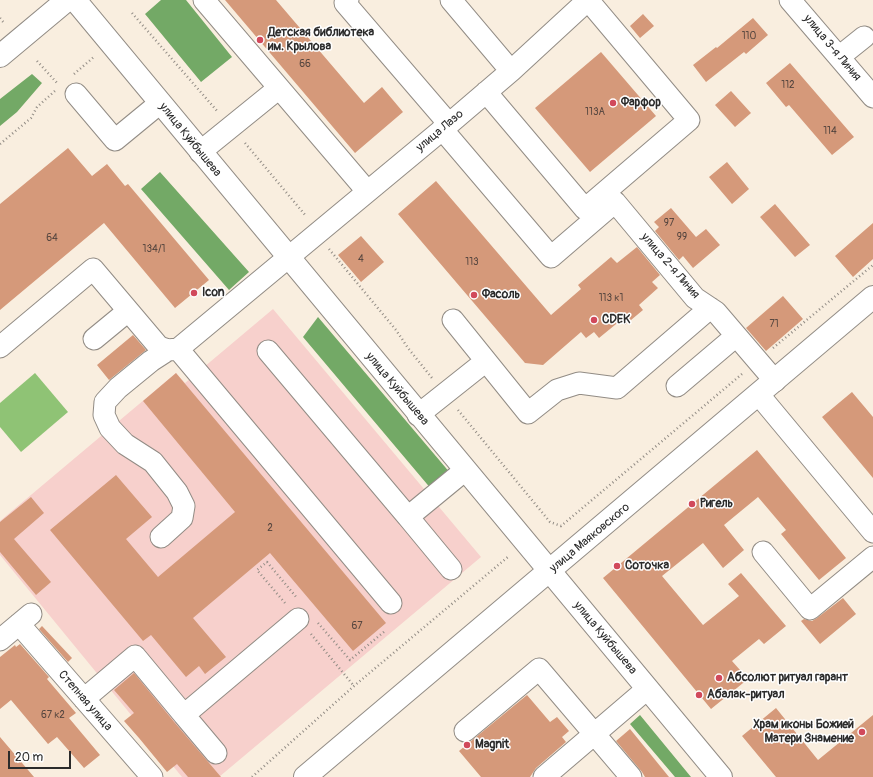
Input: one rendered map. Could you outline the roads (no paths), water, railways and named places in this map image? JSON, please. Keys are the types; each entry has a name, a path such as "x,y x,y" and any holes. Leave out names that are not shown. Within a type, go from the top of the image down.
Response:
{"main road":[{"path":"0,56 67,0"},
{"name":"улица Куйбышева","path":"75,0 464,471 721,777"},
{"name":"улица Маяковского","path":"305,777 873,297"}],"street":[{"path":"204,0 367,191"},
{"path":"348,0 345,3 445,127"},
{"path":"451,0 511,71"},
{"path":"486,92 585,209 690,120 588,0"},
{"name":"улица Лазо","path":"161,537 182,518 184,506 177,492 153,462 125,444 110,428 104,415 105,402 118,388 151,361 173,350 445,127 511,71 588,0"},
{"name":"улица 3-я Линия","path":"790,0 873,97"},
{"path":"839,57 864,37"},
{"path":"74,85 115,140 160,103"},
{"path":"200,152 279,88"},
{"name":"улица 2-я Линия","path":"445,127 551,257 615,202 695,298 716,312 758,361 767,388 873,532"},
{"path":"0,347 93,269 159,347 173,350 391,603"},
{"path":"453,320 528,413 558,390 579,383 616,388 710,308"},
{"path":"94,339 128,311"},
{"path":"677,386 736,336"},
{"path":"268,351 451,569"},
{"path":"418,415 486,361"},
{"path":"408,518 464,471"},
{"path":"763,552 810,609 873,557"},
{"name":"Степная улица","path":"0,640 25,619 84,699 152,777"},
{"path":"184,715 298,619"},
{"path":"84,699 135,656 216,753"},
{"path":"465,731 539,669 631,777"},
{"path":"544,777 647,689"}],"place":[{"name":"Детская библиотека им. Крылова","path":"260,40"},
{"name":"Фарфор","path":"613,103"},
{"name":"Icon","path":"194,293"},
{"name":"Фасоль","path":"474,295"},
{"name":"CDEK","path":"594,320"},
{"name":"Ригель","path":"692,504"},
{"name":"Соточка","path":"617,566"},
{"name":"Абсолют ритуал гарант","path":"719,678"},
{"name":"Абалак-ритуал","path":"699,695"},
{"name":"Храм иконы Божией Матери Знамение","path":"862,732"},
{"name":"Magnit","path":"467,745"}]}
